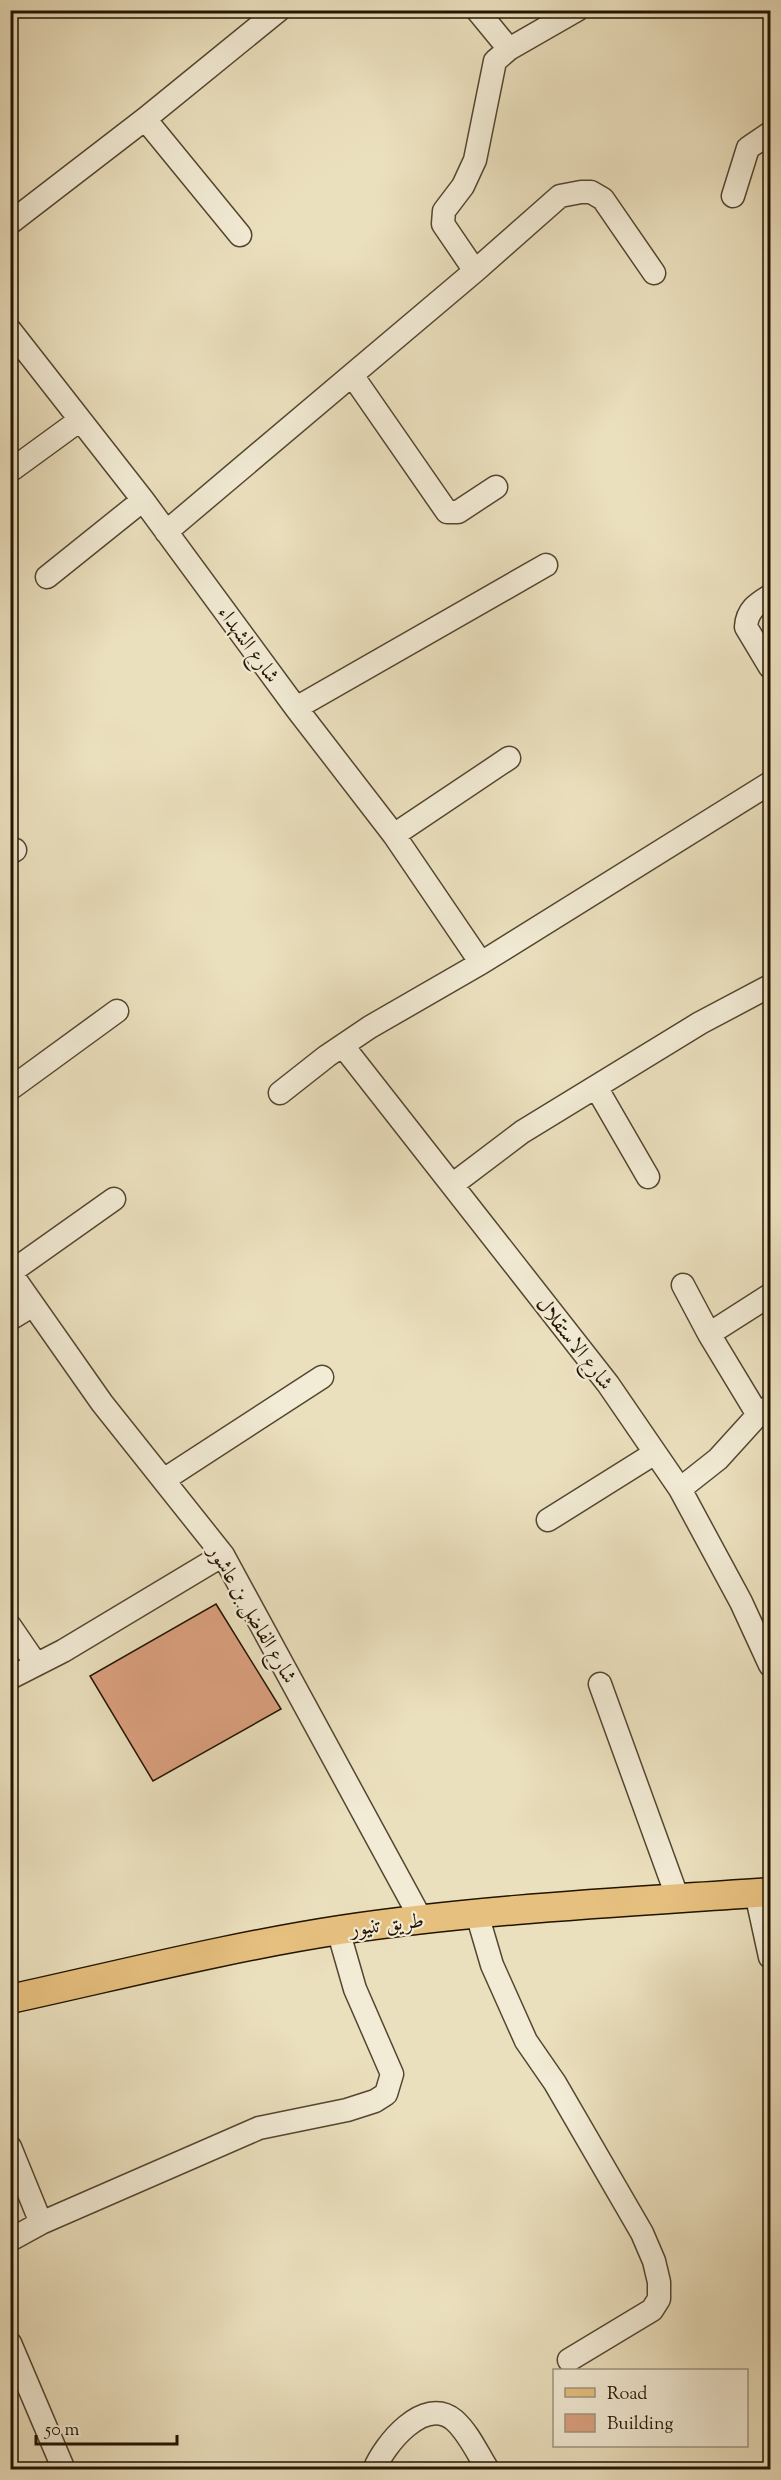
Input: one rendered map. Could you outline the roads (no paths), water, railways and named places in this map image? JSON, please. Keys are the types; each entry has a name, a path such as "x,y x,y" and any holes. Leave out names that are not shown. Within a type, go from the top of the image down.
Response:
{"main road":[{"name":"طريق تنيور","path":"10,1999 196,1958 338,1930 477,1914 763,1893"}],"street":[{"path":"10,223 146,119 279,10"},
{"path":"477,10 509,50"},
{"path":"475,271 442,224 444,211 463,186 476,160 495,61 509,50 577,10"},
{"path":"146,119 240,235"},
{"path":"733,196 748,148 771,133"},
{"path":"166,532 475,271 560,196 591,192 603,199 654,273"},
{"name":"شارع الشهداء","path":"12,337 143,500 296,708 394,835 481,963"},
{"path":"352,375 447,512 458,512 496,486"},
{"path":"10,471 80,420"},
{"path":"47,577 143,500"},
{"path":"296,708 546,565"},
{"path":"771,596 752,608 747,617 746,627 771,667"},
{"path":"394,835 509,758"},
{"path":"280,1093 370,1027 481,963 771,783"},
{"path":"452,1185 522,1132 700,1023 771,986"},
{"path":"10,1089 117,1011"},
{"name":"شارع الاستقلال","path":"343,1047 608,1384 680,1489 723,1566 771,1665"},
{"path":"596,1087 648,1177"},
{"path":"11,1272 114,1199"},
{"name":"شارع الفاضل بن عاشور","path":"11,1272 102,1403 165,1479 223,1555 422,1919"},
{"path":"680,1489 718,1459 764,1410 709,1334 683,1285"},
{"path":"709,1334 771,1295"},
{"path":"10,1319 33,1305"},
{"path":"165,1479 322,1377"},
{"path":"548,1520 655,1453"},
{"path":"10,1678 63,1651 223,1555"},
{"path":"10,1626 36,1664"},
{"path":"600,1684 678,1899"},
{"path":"763,1893 771,1957"},
{"path":"477,1914 492,1965 526,2041 555,2083 642,2233 654,2261 659,2282 659,2299 652,2310 569,2361"},
{"path":"10,2240 41,2223 259,2128 347,2110 375,2101 386,2094 392,2074 355,1989 338,1930"},
{"path":"10,2147 41,2223"},
{"path":"10,2343 64,2469"},
{"path":"374,2469 384,2452 406,2427 427,2414 441,2414 453,2419 488,2469"}]}
